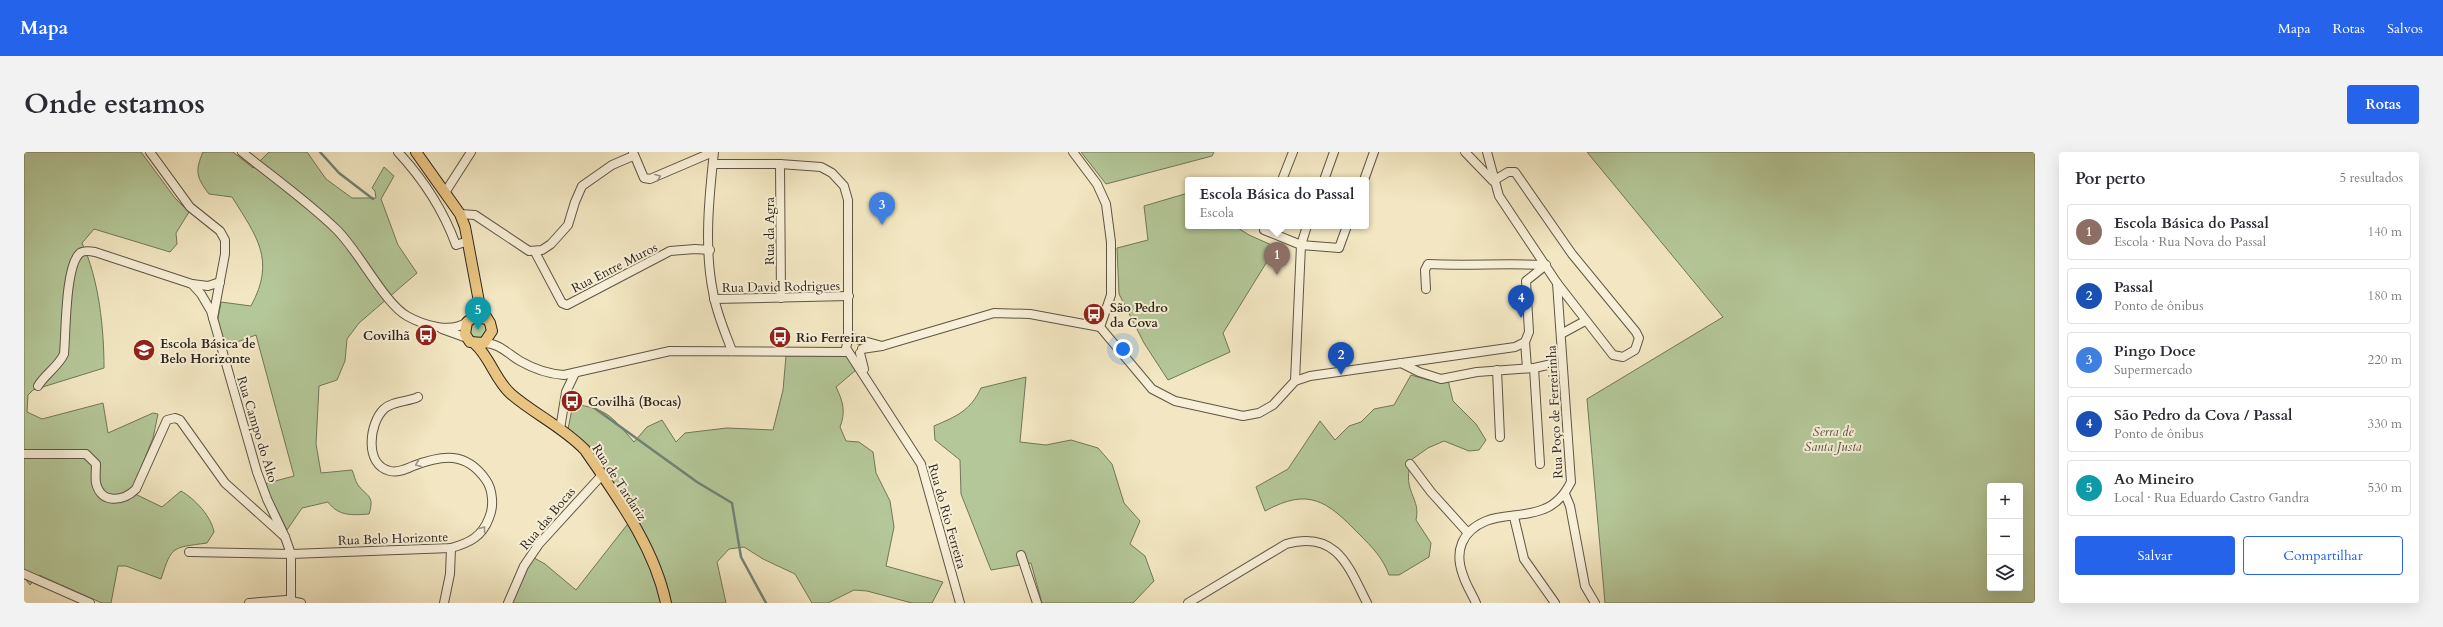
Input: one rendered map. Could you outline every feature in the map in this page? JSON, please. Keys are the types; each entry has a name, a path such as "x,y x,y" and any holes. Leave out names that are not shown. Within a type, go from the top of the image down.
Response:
{"main road":[{"path":"416,152 446,191 460,214 468,241 477,296 477,306 464,330 475,342 492,332 477,296"},
{"path":"469,320 479,316 487,319"},
{"name":"Rua de Tardariz","path":"475,342 484,350 489,363 502,384 511,394 560,429 585,450 648,548 661,581 666,603"}],"street":[{"path":"150,152 190,207 220,231 225,240 225,254 213,319"},
{"path":"242,152 337,229 359,255 394,306 407,316 438,327 452,335 475,342 500,347 521,362 543,371 564,375 642,356 670,351 830,351 854,346 882,346 994,314 1030,314 1100,327 1152,389 1175,401 1243,416 1258,413 1273,405 1295,381 1310,376 1516,347 1525,342"},
{"path":"398,152 426,183 446,216 456,245 468,241"},
{"path":"446,191 471,152"},
{"path":"460,214 475,215 529,251 535,252 551,244 568,224 582,186 612,165 633,154 644,178 650,179 714,152 710,250 714,299 732,351"},
{"path":"1073,152 1097,184 1106,204 1111,242 1111,295 1100,327"},
{"path":"1283,177 1292,152"},
{"path":"1325,177 1334,152"},
{"path":"1365,177 1374,152"},
{"path":"1465,152 1493,181"},
{"path":"1488,152 1493,181"},
{"path":"713,164 780,164 821,167 832,173 844,186 848,200 849,296"},
{"name":"Rua da Agra","path":"780,164 781,298"},
{"path":"1493,181 1508,172 1514,172 1572,254 1636,332 1638,344 1635,350 1623,357 1613,355 1585,321 1557,283"},
{"name":"Rua Poço de Ferreirinha","path":"1493,181 1499,196 1557,283 1571,482 1565,494 1570,506 1585,586 1595,603"},
{"path":"1264,229 1300,245 1339,248 1346,229"},
{"path":"1295,381 1300,245 1306,229"},
{"name":"Rua Entre Muros","path":"535,252 562,303 566,305 670,251 695,249 710,250"},
{"path":"38,386 42,379 60,363 64,354 69,279 72,264 80,253 88,250 192,284 208,286 220,282"},
{"path":"1426,289 1425,270 1428,264 1459,266 1516,263 1546,265"},
{"path":"1540,464 1531,368 1525,342 1529,332 1526,281 1546,265"},
{"name":"Rua Campo do Alto","path":"192,284 201,294 213,319 257,472 267,499 285,537 290,554"},
{"name":"Rua David Rodrigues","path":"714,299 849,296"},
{"name":"Rua do Rio Ferreira","path":"849,296 850,328 854,346 867,377 921,464 960,603"},
{"path":"438,327 457,327 469,320"},
{"name":"Rua Poço de Ferreirinha","path":"1561,334 1585,321"},
{"path":"492,332 500,347"},
{"path":"1401,363 1418,372 1441,379 1497,370 1531,368 1552,364"},
{"path":"1497,370 1500,437"},
{"path":"560,429 566,392 575,373"},
{"name":"Rua Belo Horizonte","path":"189,552 290,554 450,548 472,540 486,526 491,514 492,498 490,486 473,466 461,460 434,458 401,471 389,471 379,465 373,456 373,426 378,415 385,407 410,401 418,397"},
{"path":"24,454 86,454 96,464 96,482 99,491 106,498 117,499 128,496 136,489 167,420 175,418 180,420 225,483 285,537"},
{"path":"1410,464 1431,492 1468,533"},
{"name":"Rua das Bocas","path":"508,603 524,566 538,544 602,475"},
{"path":"1476,603 1463,576 1459,558 1460,544 1468,533 1487,520 1514,517 1544,509 1565,494"},
{"path":"1514,517 1524,559 1555,603"},
{"path":"1188,603 1286,544 1302,540 1317,541 1331,547 1341,555 1367,603"},
{"path":"444,603 450,574 450,548"},
{"path":"290,554 291,601"},
{"path":"1021,555 1037,603"},
{"path":"24,574 90,603"},
{"path":"249,603 291,601 301,603"}],"green space":[{"path":"24,152 141,152 175,198 189,212 176,233 177,244 170,252 94,229 82,243 93,272 102,321 104,368 33,390 28,395 27,412 42,419 103,403 108,433 153,413 158,414 153,438 131,492 162,507 181,491 202,508 210,520 214,532 207,543 187,546 175,550 168,560 161,579 126,566 118,566 111,603 102,603 39,575 30,585 24,577"},
{"path":"203,152 233,152 253,168 269,152 307,152 326,179 352,198 376,198 375,191 372,188 384,167 394,176 381,199 398,245 417,273 359,323 347,339 345,361 337,380 319,386 316,444 321,473 352,470 357,483 371,500 369,514 352,515 342,513 332,507 328,502 302,508 287,530 264,484 294,476 256,335 224,347 217,324 221,302 251,306 258,290 262,275 263,262 256,237 232,197 209,194 201,183 198,169"},
{"path":"1081,152 1214,152 1212,156 1106,184"},
{"name":"Serra de Santa Justa","path":"1587,152 2035,152 2035,603 1605,603 1587,399 1723,317"},
{"path":"1185,194 1185,229 1240,229 1249,235 1276,247 1223,333 1230,352 1168,380 1144,343 1119,294 1117,248 1148,240 1144,206"},
{"path":"477,320 486,324 488,330 483,338 474,338 470,334 469,326"},
{"path":"842,355 849,358 856,370 836,387 843,407 843,416 840,427 846,441 859,442 873,452 876,473 890,501 894,527 886,566 943,582 932,603 912,603 867,591 854,590 828,603 812,603 795,574 763,559 744,547 729,549 717,562 726,603 508,603 529,555 545,564 576,590 634,516 592,449 568,429 573,404 602,411 614,420 634,442 647,427 662,420 676,442 685,433 727,428 773,430 783,390 786,356"},
{"path":"1411,375 1428,380 1448,380 1453,401 1476,424 1486,440 1479,450 1469,451 1444,441 1428,448 1411,460 1409,484 1416,507 1416,520 1431,543 1429,557 1399,575 1389,575 1384,563 1373,548 1348,523 1327,506 1316,501 1306,499 1294,500 1280,504 1265,511 1256,487 1288,469 1320,421 1335,440 1349,426 1361,422 1374,409 1394,405"},
{"path":"1026,377 1020,442 1046,445 1071,440 1098,448 1112,464 1124,503 1140,521 1130,544 1145,556 1154,581 1133,603 1042,603 1031,563 991,570 961,494 960,460 935,440 934,426 962,412 977,396 981,388"}],"waterway":[{"path":"320,152 339,173 373,199"},
{"path":"593,407 697,482 732,503 741,557 766,603"}],"place":[{"name":"Pingo Doce","path":"882,225"},
{"name":"Escola Básica do Passal","path":"1277,275"},
{"name":"São Pedro da Cova","path":"1094,314"},
{"name":"São Pedro da Cova / Passal","path":"1521,318"},
{"name":"Ao Mineiro","path":"478,330"},
{"name":"Covilhã","path":"426,335"},
{"name":"Rio Ferreira","path":"780,337"},
{"name":"Escola Básica de Belo Horizonte","path":"144,350"},
{"name":"Passal","path":"1341,375"},
{"name":"Covilhã (Bocas)","path":"572,401"}]}
